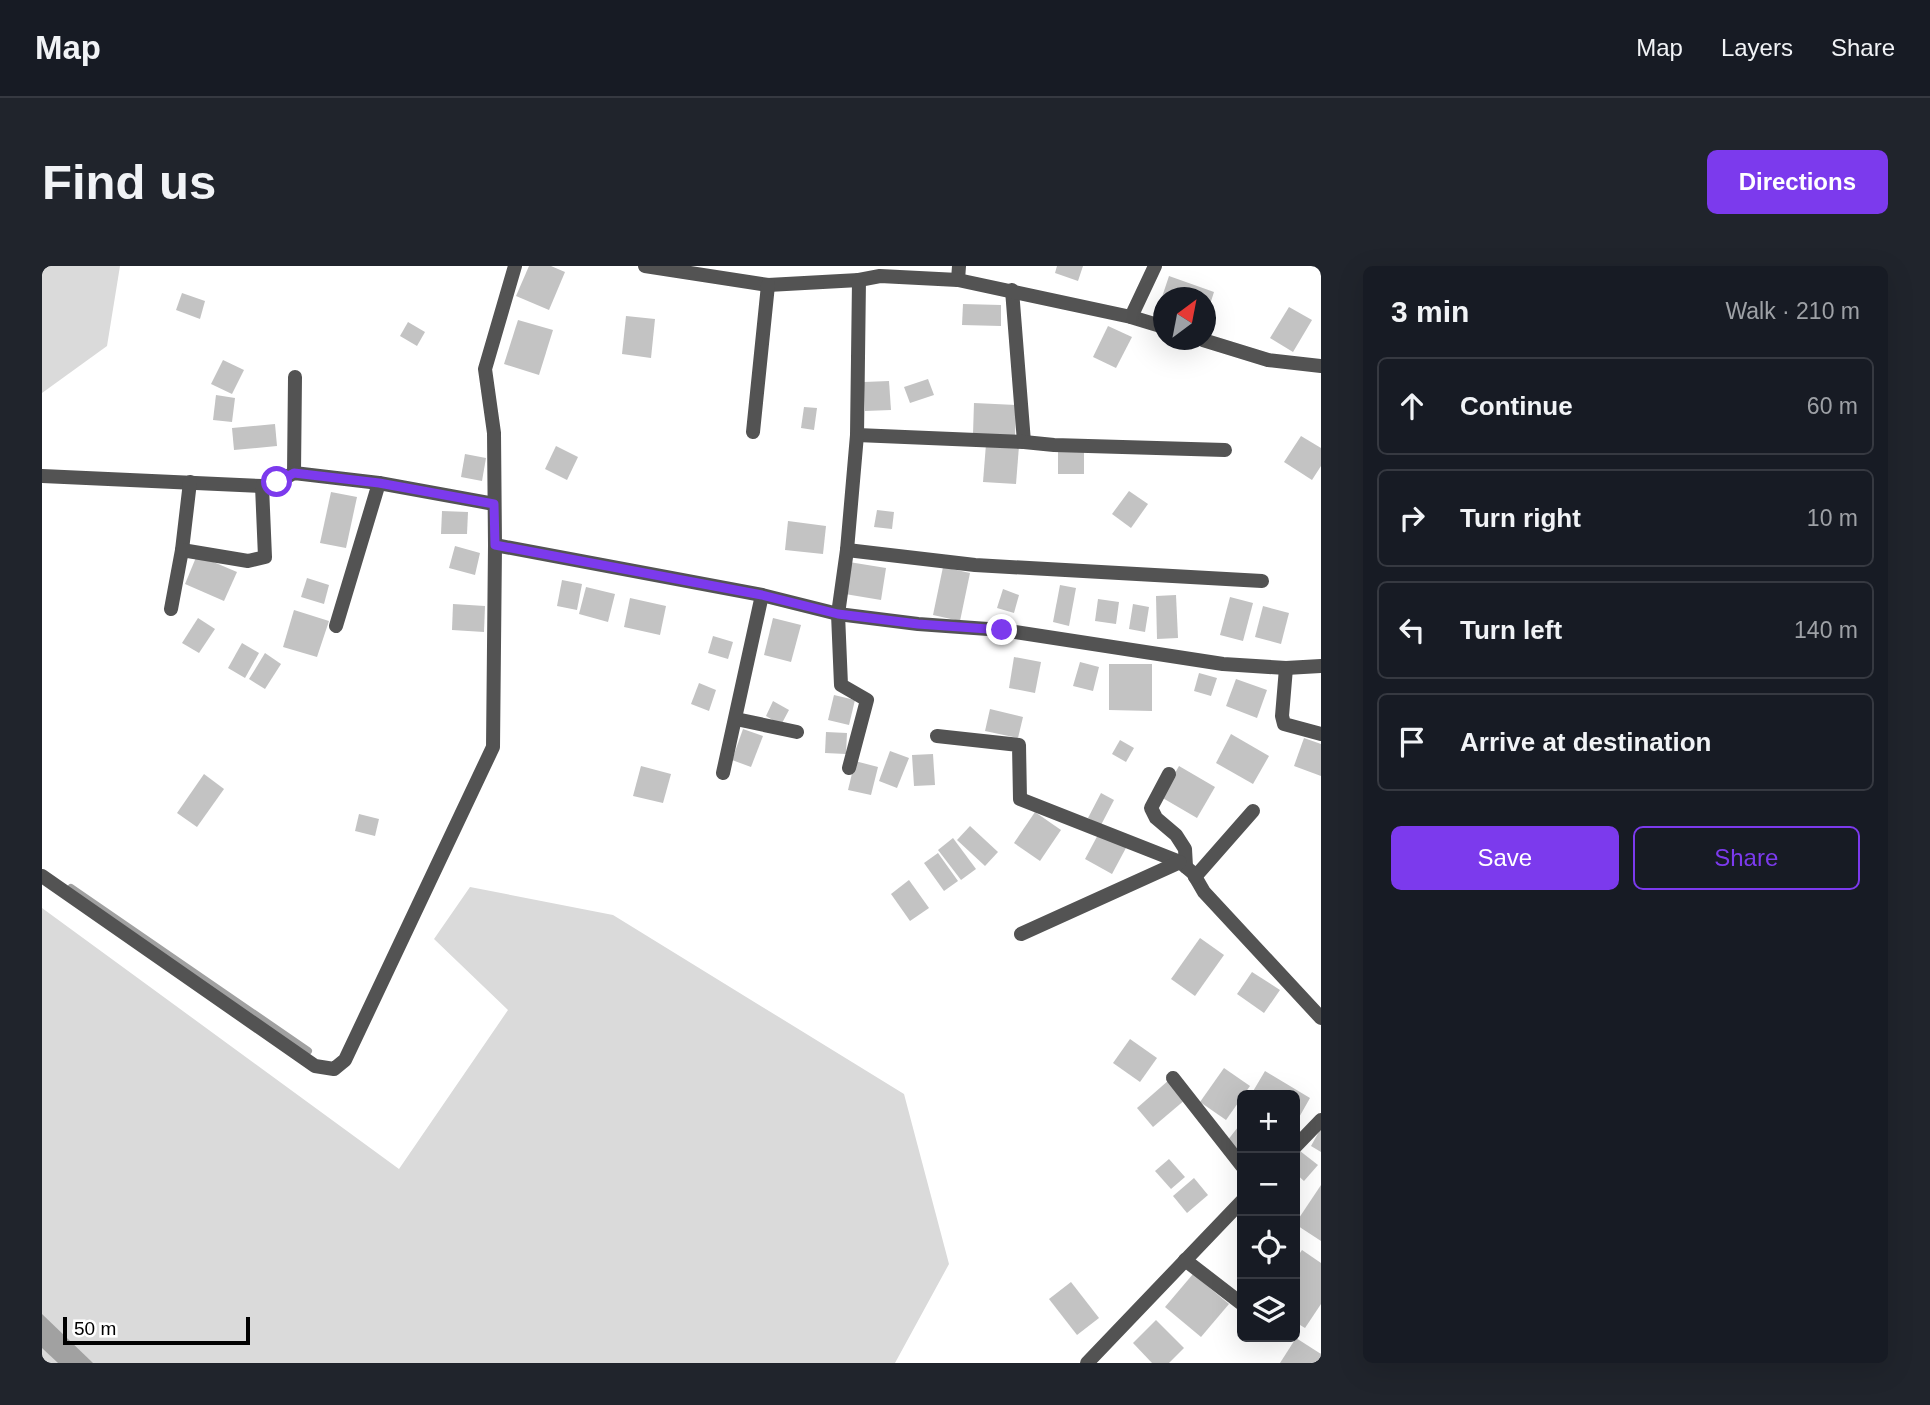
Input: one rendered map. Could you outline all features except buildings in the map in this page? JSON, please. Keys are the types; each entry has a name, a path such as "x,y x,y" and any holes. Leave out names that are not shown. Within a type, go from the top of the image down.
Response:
{"street":[{"path":"42,876 315,1066 334,1069 341,1065 493,747 494,433 485,369 515,266"},
{"path":"645,266 768,285 958,273 1012,290 1153,324"},
{"path":"1131,317 1155,266"},
{"path":"849,768 867,700 841,685 838,614 847,550 857,435 859,280"},
{"path":"753,432 768,285"},
{"path":"1012,290 1024,442"},
{"path":"1216,344 1268,360 1321,366"},
{"path":"294,473 295,377"},
{"path":"857,435 1226,450"},
{"path":"42,476 262,486 294,473 379,483 494,504"},
{"path":"172,609 190,482"},
{"path":"336,626 379,483"},
{"path":"182,550 248,561 265,557 262,486"},
{"path":"495,545 762,595 838,614 918,624 1002,630 1223,664 1286,668 1321,666"},
{"path":"847,550 975,565 1262,581"},
{"path":"723,773 762,595"},
{"path":"1286,668 1282,716 1284,724 1321,734"},
{"path":"736,719 797,732"},
{"path":"937,736 1019,745 1020,799 1187,869"},
{"path":"1169,774 1152,808 1156,818 1176,835 1185,849 1187,869 1204,892 1321,1018"},
{"path":"1021,934 1187,869 1254,811"},
{"path":"1173,1078 1237,1160"},
{"path":"1300,1142 1321,1120"},
{"path":"1087,1363 1237,1206"},
{"path":"1185,1260 1237,1300"}],"shaded area":[{"path":"42,266 120,266 107,346 42,393"},
{"path":"470,887 613,915 904,1094 949,1264 895,1363 42,1363 42,908 399,1169 508,1010 434,939"},
{"path":"42,1314 93,1363 58,1363 42,1348"}],"waterway":[{"path":"71,888 308,1051"}],"route":[{"path":"277,482 294,473 379,483 494,504 495,545 762,595 838,614 918,624 1002,630"}]}
